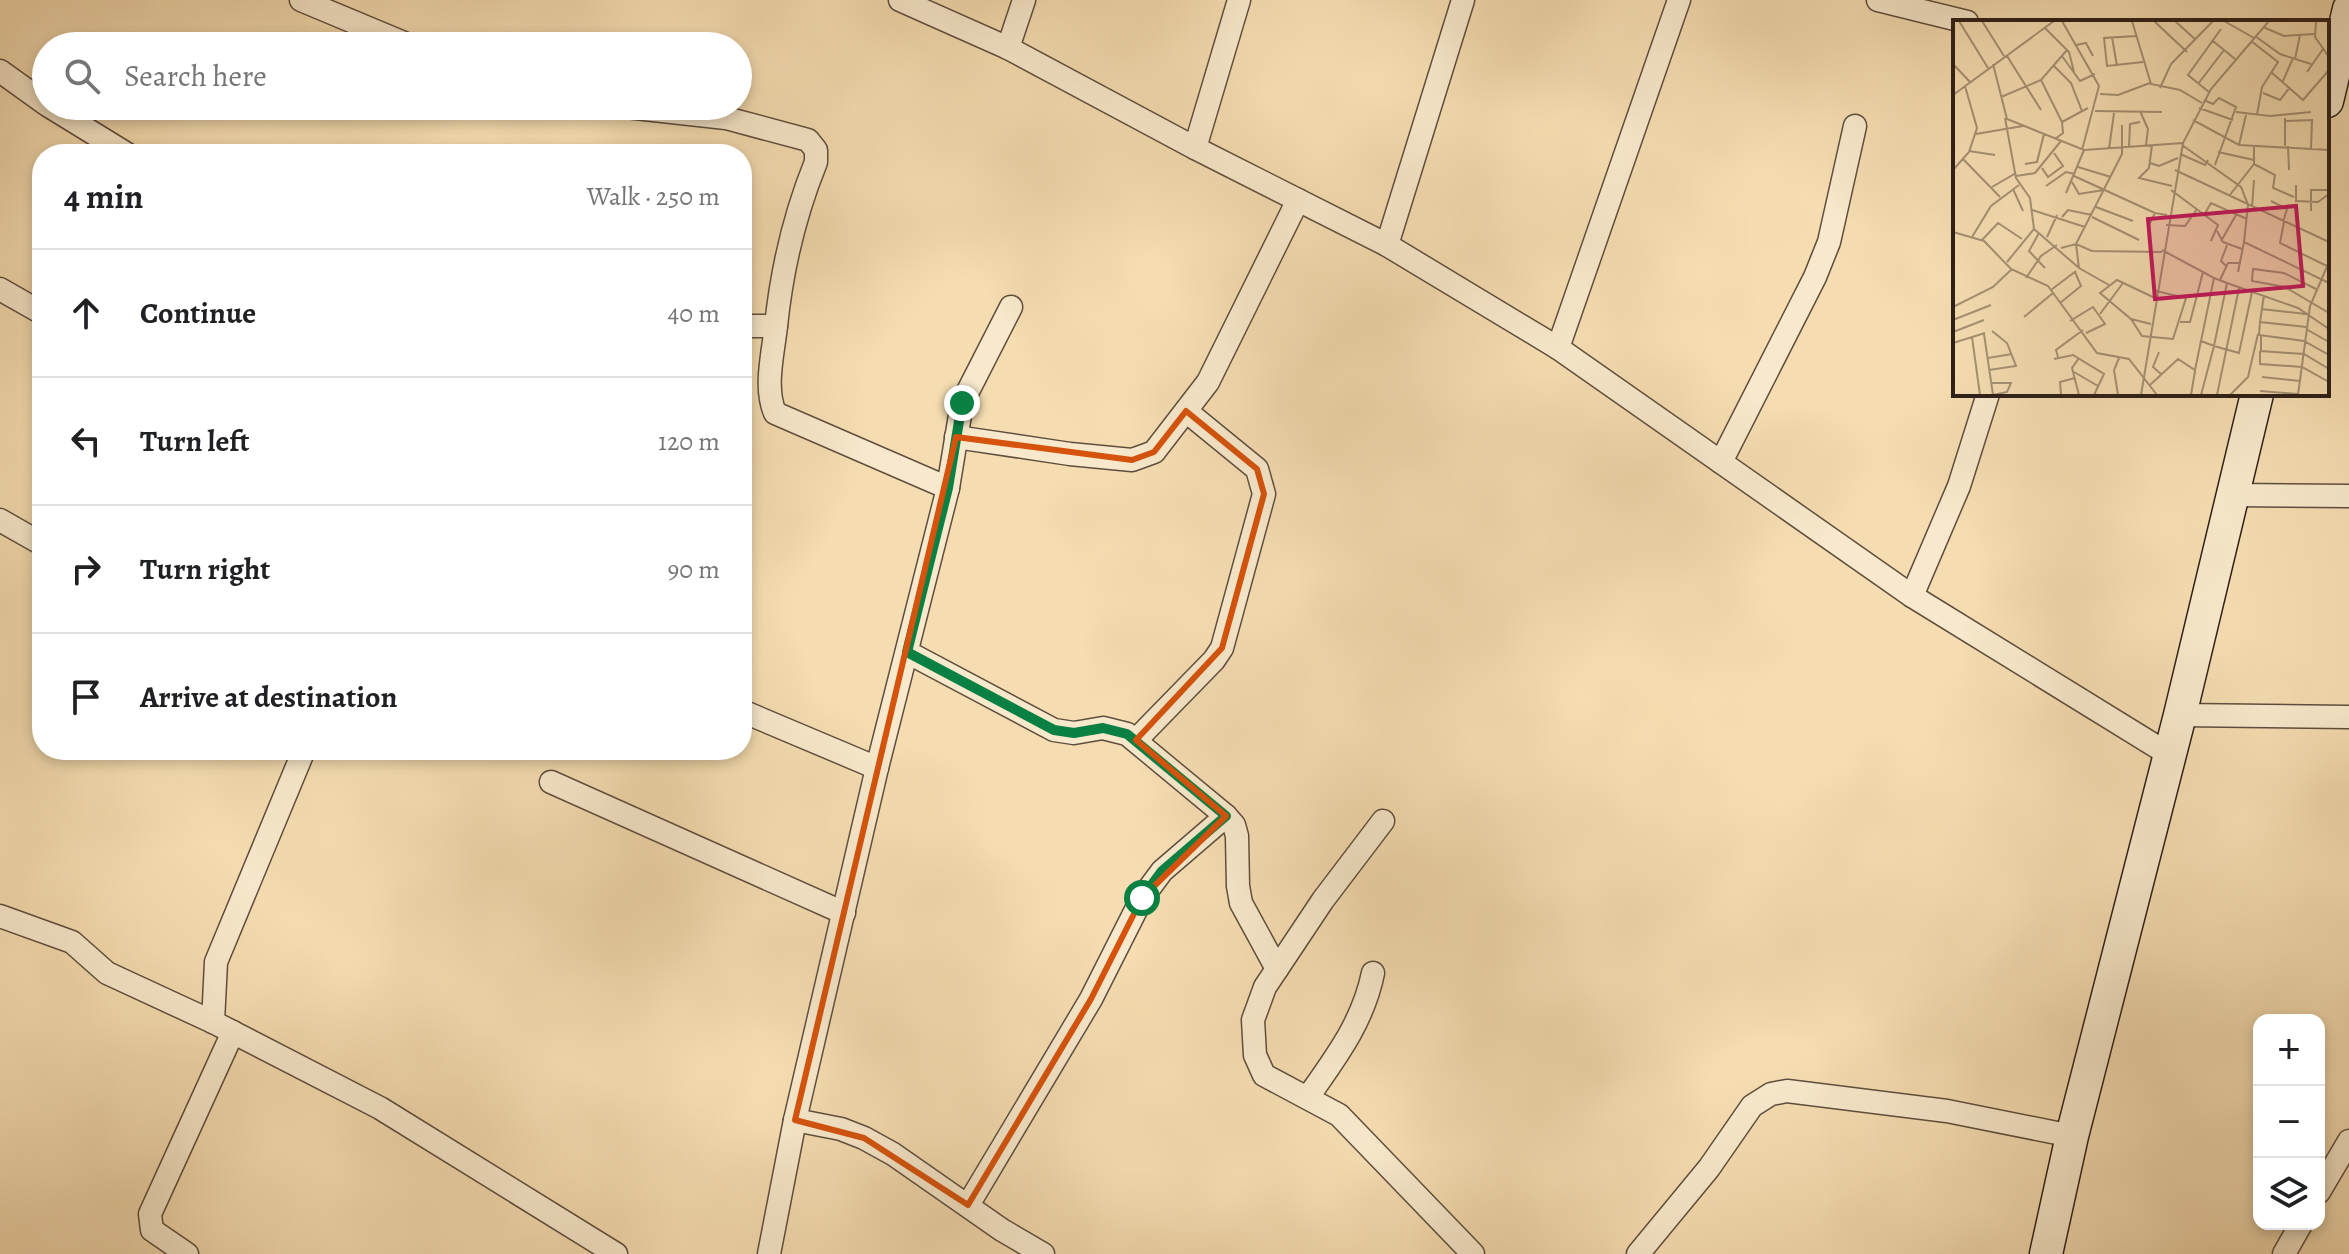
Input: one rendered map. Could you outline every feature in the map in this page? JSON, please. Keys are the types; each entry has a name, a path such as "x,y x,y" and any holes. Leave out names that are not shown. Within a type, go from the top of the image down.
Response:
{"street":[{"path":"301,0 378,32"},
{"path":"900,0 1008,48 1195,148 1387,245 1558,348 1912,596 2170,755"},
{"path":"1008,48 1024,0"},
{"path":"1195,148 1239,0"},
{"path":"1387,245 1463,0"},
{"path":"1558,348 1679,0"},
{"path":"1878,0 1959,20"},
{"path":"2329,93 2349,9"},
{"path":"0,71 32,94"},
{"path":"72,120 111,144"},
{"path":"733,120 808,140 816,150 816,162 792,228 781,279 769,386 770,402 775,413 948,488"},
{"path":"1721,462 1815,277 1829,242 1855,126"},
{"path":"956,437 1132,460 1154,452 1208,382 1298,200"},
{"path":"0,289 32,307"},
{"path":"769,1254 795,1120 877,768 948,488 962,403 1011,307"},
{"path":"752,326 776,326"},
{"path":"1912,596 1959,486 1987,396"},
{"path":"2046,1254 2072,1136 2180,715 2257,396"},
{"path":"1136,740 1222,648 1264,494 1257,469 1186,411"},
{"path":"2233,495 2349,496"},
{"path":"0,520 32,538"},
{"path":"907,652 1054,730 1074,733 1103,728 1127,734 1226,816 1234,825 1237,836 1241,903 1277,969"},
{"path":"752,715 877,768"},
{"path":"2180,715 2349,717"},
{"path":"187,1254 152,1230 150,1214 223,1027 216,962 300,760"},
{"path":"551,782 844,913"},
{"path":"968,1205 1091,999 1142,898 1162,871 1226,816"},
{"path":"1383,821 1323,900 1265,987 1253,1020 1255,1055 1264,1075 1339,1115 1470,1253"},
{"path":"3,926 72,942 107,973 223,1027 380,1108 616,1254"},
{"path":"1308,1097 1358,1021 1373,973"},
{"path":"1638,1254 1709,1168 1752,1106 1771,1094 1787,1091 1947,1111 2072,1136"},
{"path":"795,1120 841,1129 864,1138 1043,1254"},
{"path":"2325,1182 2349,1141"},
{"path":"2284,1254 2298,1230"}],"highlighted area":[{"path":"1186,411 1257,469 1264,494 1222,648 1136,740 1226,816 1142,898 1091,999 968,1205 864,1138 795,1120 956,437 1132,460 1154,452"}],"route":[{"path":"962,403 948,488 907,652 1054,730 1074,733 1103,728 1127,734 1226,816 1162,871 1142,898"}]}
